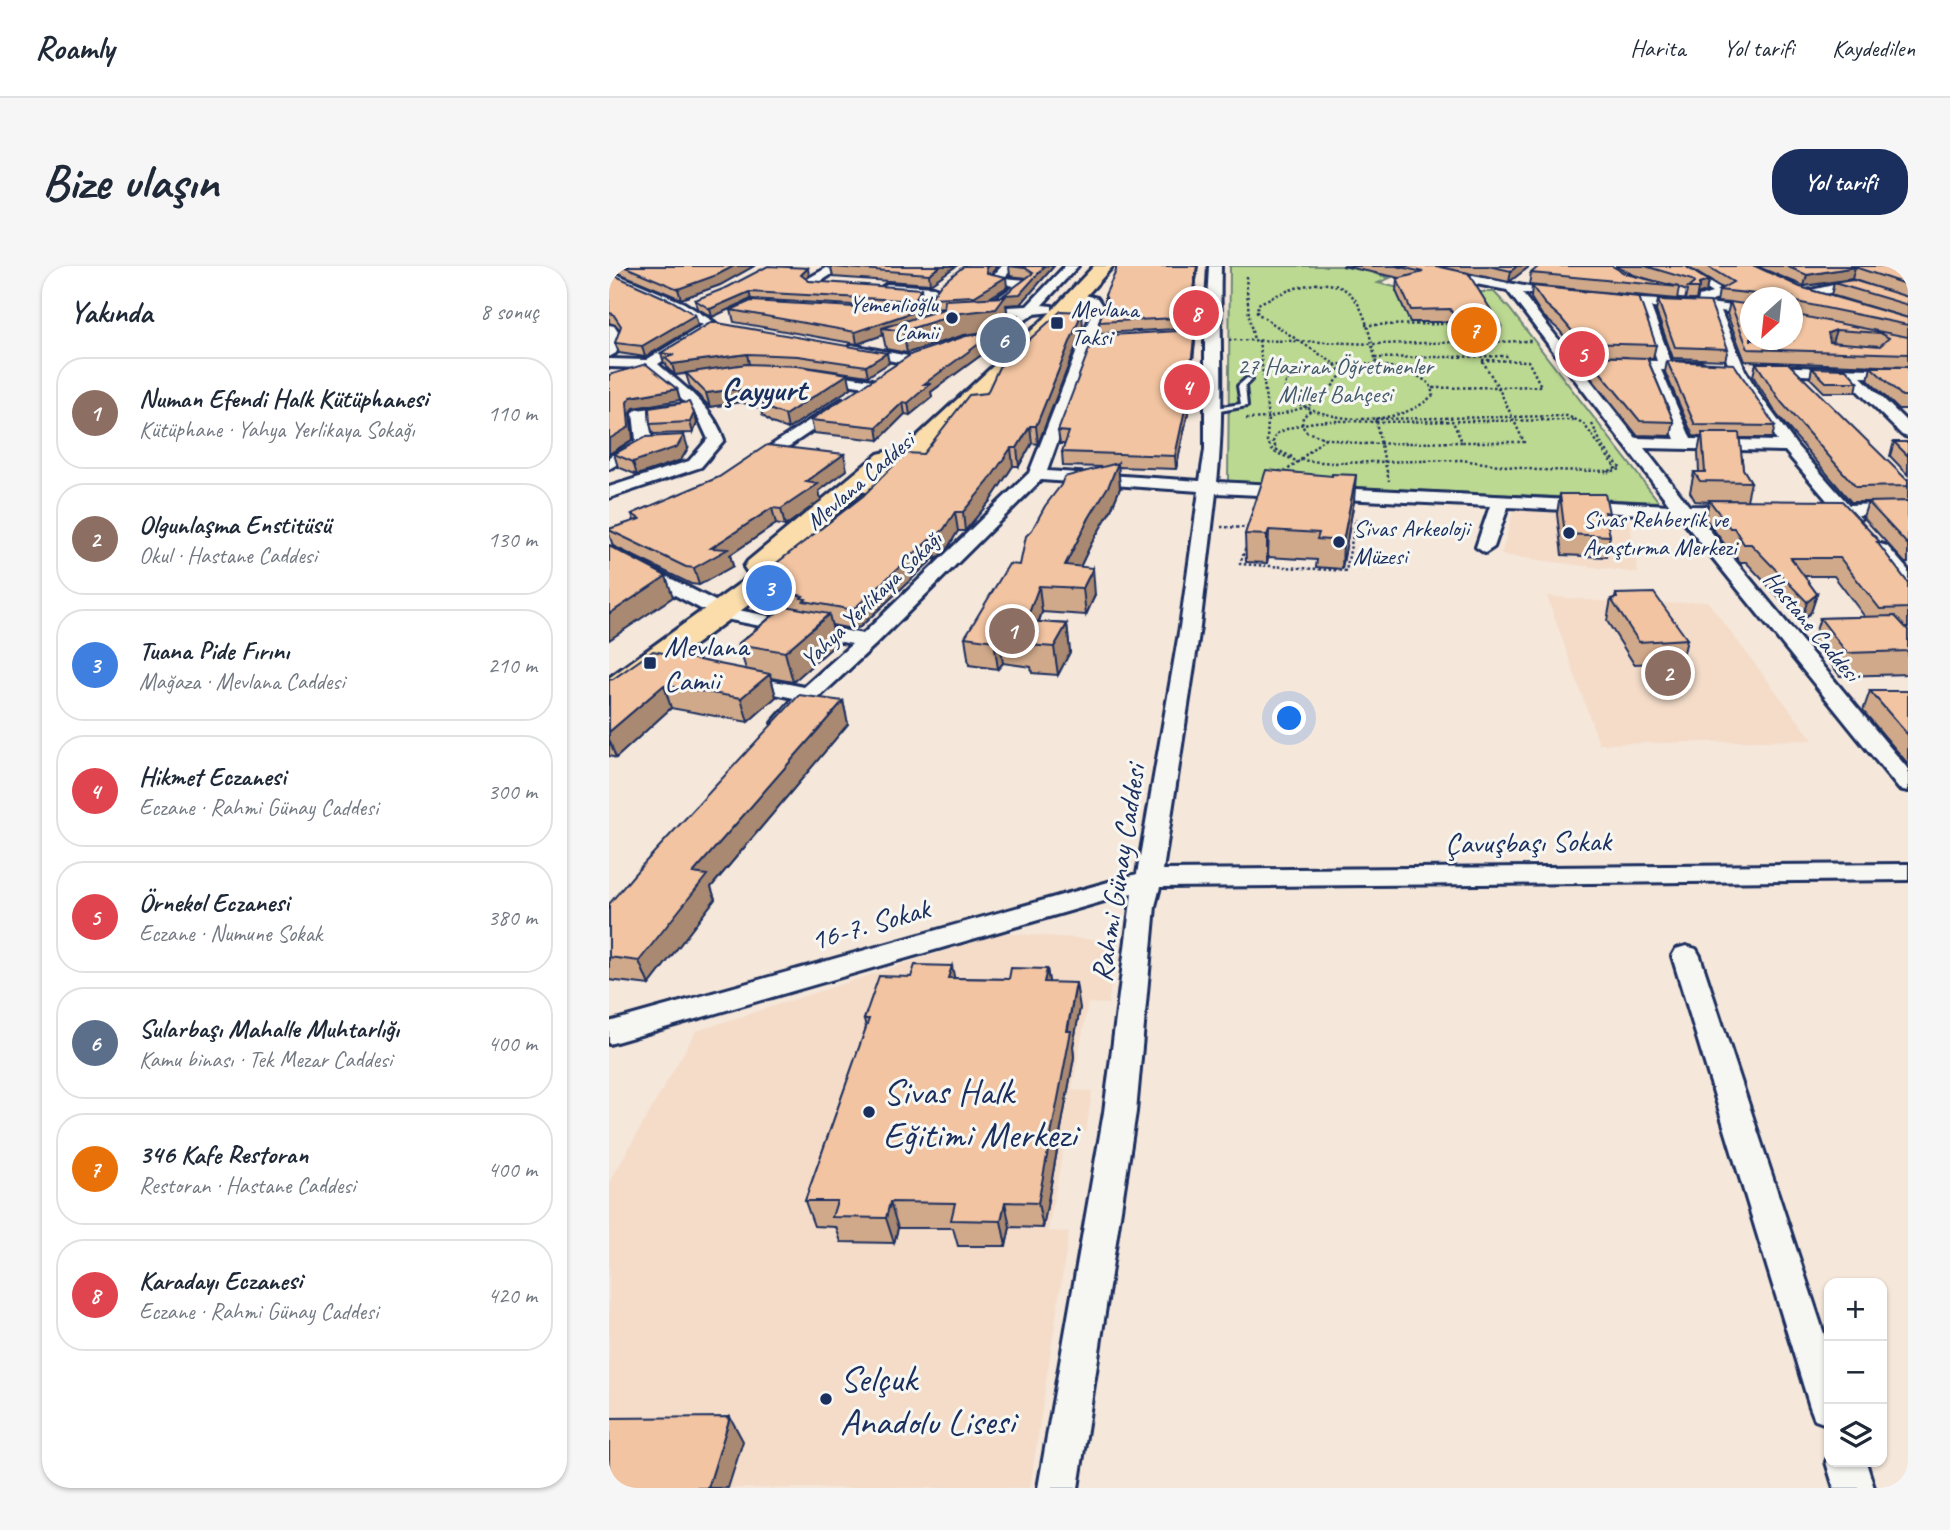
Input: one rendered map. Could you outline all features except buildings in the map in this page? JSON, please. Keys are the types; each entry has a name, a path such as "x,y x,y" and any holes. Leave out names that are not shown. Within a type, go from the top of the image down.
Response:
{"main road":[{"name":"Mevlana Caddesi","path":"609,693 652,664 931,419 1027,322 1091,266"},
{"name":"Mevlana Caddesi","path":"609,673 715,609 856,508 895,466 1076,297 1104,266"}],"street":[{"path":"980,312 1027,284 995,279 1009,266"},
{"path":"736,474 872,384 920,356 1027,322 1072,266"},
{"name":"Rahmi Günay Caddesi","path":"1058,1488 1120,1112 1142,906 1149,879 1190,626 1213,450 1207,336 1215,266"},
{"path":"1674,266 1723,293 1717,306 1722,338 1738,369 1787,446 1908,582"},
{"path":"1412,267 1512,289 1539,292"},
{"path":"806,269 835,268"},
{"path":"790,308 746,308 811,282 835,268"},
{"path":"1512,289 1531,274"},
{"path":"609,275 616,282 686,304 719,324 649,364 609,363"},
{"path":"881,280 938,288 924,308"},
{"path":"811,282 838,284"},
{"path":"1777,282 1788,287"},
{"path":"1803,293 1851,285 1908,305"},
{"name":"Hastane Caddesi","path":"1512,289 1554,341 1585,363 1614,421 1684,511 1908,784"},
{"path":"1666,290 1740,310"},
{"path":"1803,293 1826,301"},
{"name":"Yahya Yerlikaya Sokağı","path":"773,734 809,694 868,641 1037,475 1094,341 1100,310 1093,301 1076,297"},
{"path":"1591,298 1644,304 1740,305"},
{"path":"1644,304 1659,366 1685,443"},
{"path":"1008,311 956,318 980,312 1008,311 1027,322"},
{"path":"609,329 615,338 609,353"},
{"path":"859,351 883,343"},
{"path":"834,346 920,356"},
{"path":"1585,363 1790,371 1828,367 1849,373 1908,374"},
{"path":"649,364 698,405 711,421 716,440"},
{"path":"1790,371 1810,391"},
{"path":"800,373 872,384"},
{"path":"1849,373 1908,432"},
{"path":"669,383 696,379"},
{"path":"609,464 650,442 641,413 698,405"},
{"path":"692,441 716,440"},
{"path":"609,494 695,464 716,440"},
{"path":"1631,443 1787,446"},
{"path":"767,453 793,456"},
{"path":"1037,475 1208,487 1684,511 1765,511"},
{"path":"1485,547 1501,501"},
{"path":"1805,511 1908,509"},
{"path":"609,553 715,609 868,641"},
{"path":"652,664 678,669"},
{"path":"718,676 809,694"},
{"path":"1842,701 1868,701"},
{"name":"Çavuşbaşı Sokak","path":"1149,879 1908,872"},
{"name":"16-7. Sokak","path":"609,1033 1149,879"},
{"path":"1686,956 1828,1404"},
{"path":"1848,1467 1854,1488"}],"lane":[{"path":"1212,415 1245,405 1241,386 1249,379"}],"path":[{"path":"1246,276 1249,317 1254,340"},
{"path":"1212,415 1268,418 1304,408 1336,384 1342,374 1335,364 1257,313 1258,304 1304,284 1342,289 1352,296 1373,344 1377,365"},
{"path":"1365,325 1446,324"},
{"path":"1207,336 1373,344 1554,341"},
{"path":"1259,340 1268,418 1267,441 1274,453 1299,461 1341,466 1461,460 1549,471 1609,471 1616,468 1583,423 1567,416 1326,420 1302,424 1282,430 1276,434 1273,442 1277,450 1299,461"},
{"path":"1375,358 1508,356"},
{"path":"1311,410 1303,417 1302,424 1307,432 1357,444 1524,442 1498,387 1482,360 1525,359 1541,386 1509,387 1498,387 1433,388 1414,373 1377,365 1335,364 1300,372 1286,382 1283,389 1286,397 1304,408 1375,419 1420,407 1431,398 1433,388"},
{"path":"1375,419 1392,496"},
{"path":"1452,420 1462,442"},
{"path":"1386,463 1460,463 1545,473 1613,473 1621,469 1602,445 1590,421 1614,421"},
{"path":"1275,471 1286,471 1325,438"},
{"path":"1203,526 1251,528 1264,489"},
{"path":"1248,540 1240,564 1346,571 1356,519"}],"shaded area":[{"name":"Sivas Rehberlik ve Araştırma Merkezi","path":"1515,505 1628,511 1638,573 1501,555"},
{"path":"1547,596 1641,605 1707,601 1813,740 1599,744"},
{"name":"Sivas Halk Eğitimi Merkezi","path":"1001,933 1118,941 1108,1004 1088,1003 1072,1090 1092,1091 1086,1132 1066,1133 1048,1231 1069,1232 1030,1488 609,1488 609,1183 696,1031"}],"green space":[{"name":"27 Haziran Öğretmenler Millet Bahçesi","path":"1230,266 1392,266 1396,267 1376,274 1390,278 1378,283 1457,302 1476,292 1494,292 1659,502 1228,481"}],"place":[{"name":"Karadayı Eczanesi","path":"1196,313"},
{"name":"Yemenlioğlu Camii","path":"952,318"},
{"name":"Mevlana Taksi","path":"1057,323"},
{"name":"346 Kafe Restoran","path":"1474,330"},
{"name":"Sularbaşı Mahalle Muhtarlığı","path":"1003,340"},
{"name":"Örnekol Eczanesi","path":"1582,354"},
{"name":"Hikmet Eczanesi","path":"1187,387"},
{"name":"Sivas Rehberlik ve Araştırma Merkezi","path":"1569,533"},
{"name":"Sivas Arkeoloji Müzesi","path":"1339,542"},
{"name":"Tuana Pide Fırını","path":"769,588"},
{"name":"Numan Efendi Halk Kütüphanesi","path":"1012,631"},
{"name":"Mevlana Camii","path":"650,663"},
{"name":"Olgunlaşma Enstitüsü","path":"1668,673"},
{"name":"Sivas Halk Eğitimi Merkezi","path":"869,1112"},
{"name":"Selçuk Anadolu Lisesi","path":"826,1399"}],"district":[{"name":"Çayyurt","path":"764,389"}]}
